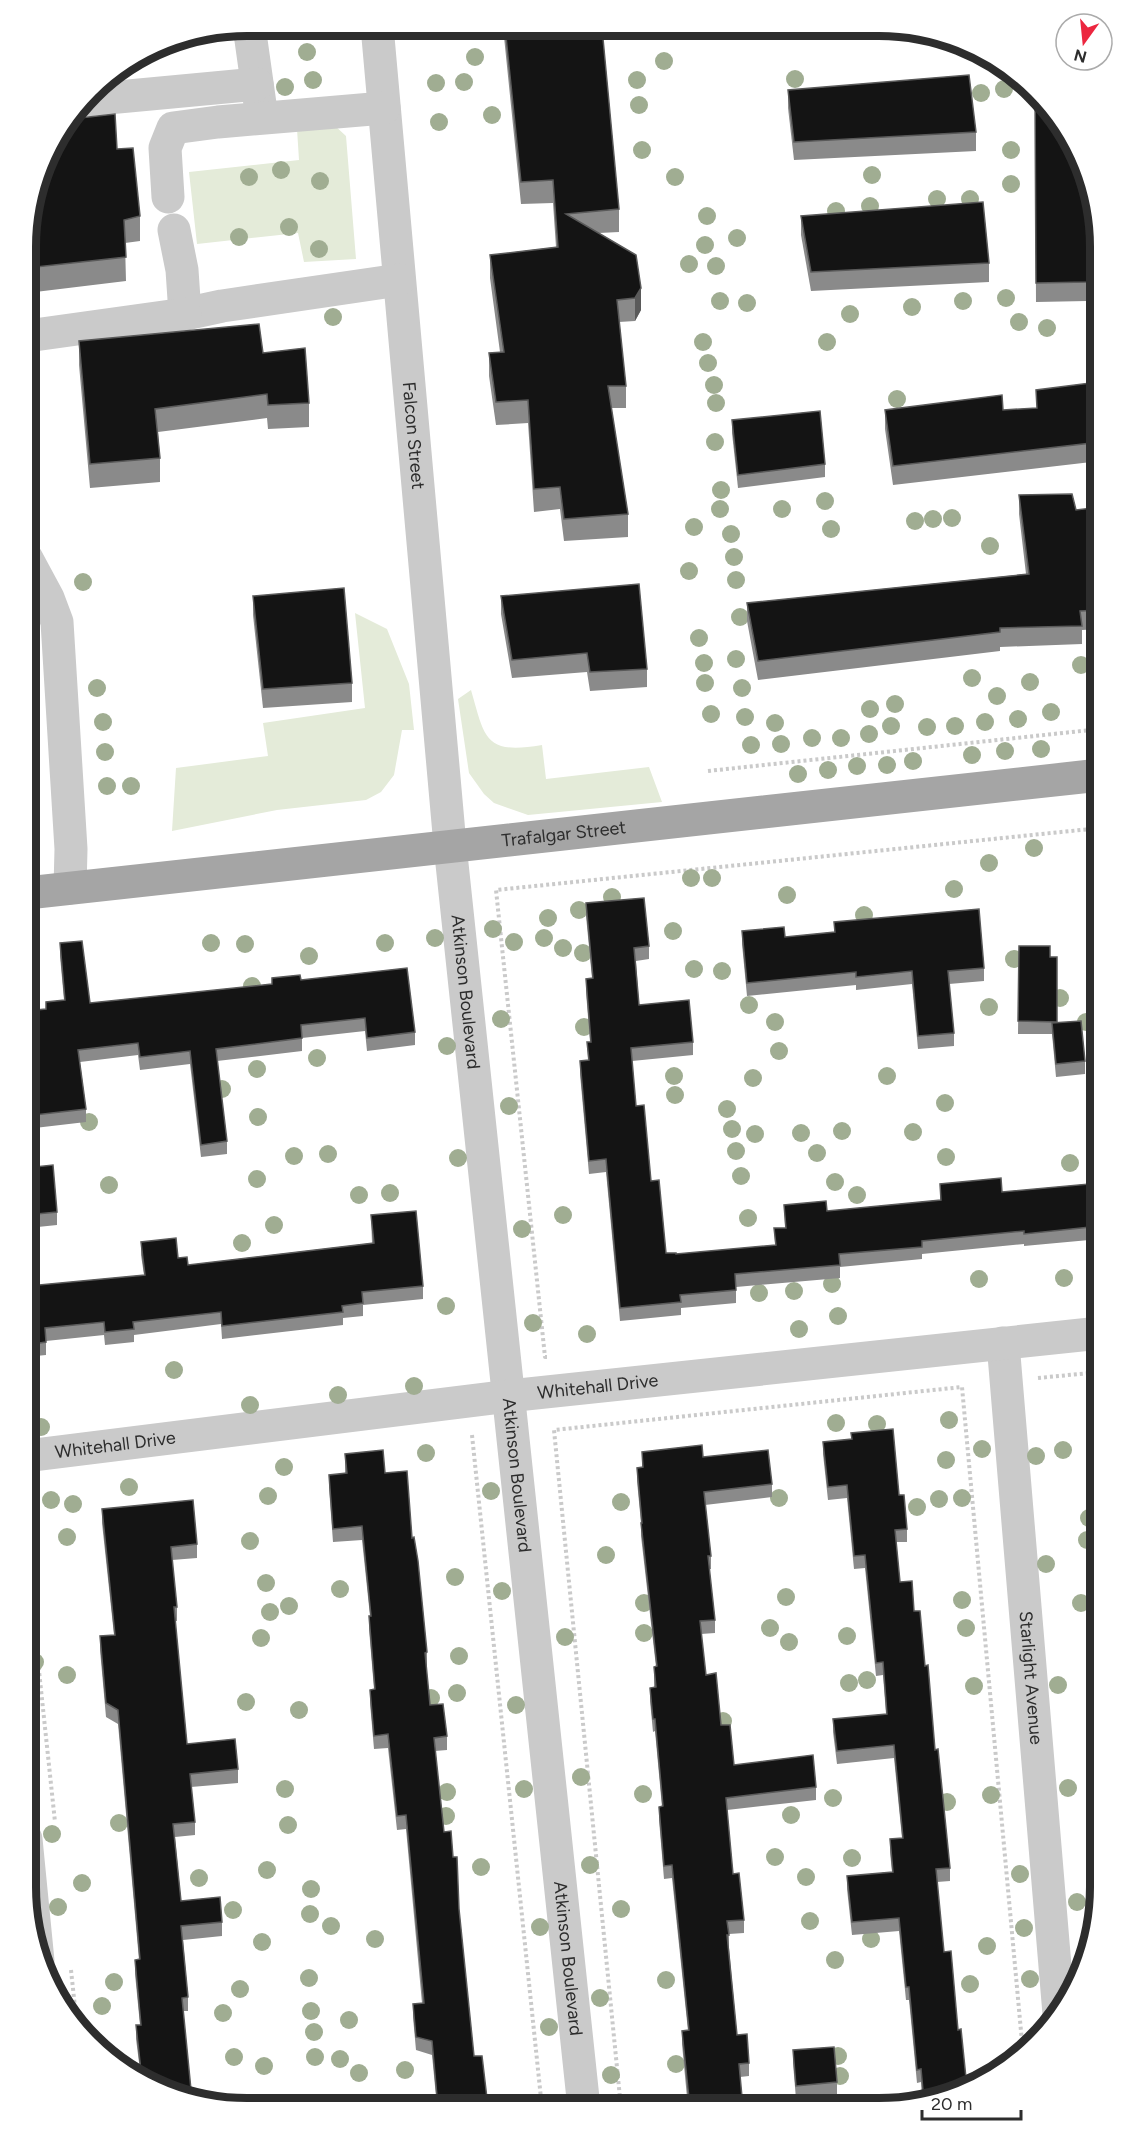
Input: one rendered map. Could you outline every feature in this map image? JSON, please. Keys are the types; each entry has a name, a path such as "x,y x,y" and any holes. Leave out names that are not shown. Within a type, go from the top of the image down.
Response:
{"main road":[{"name":"Trafalgar Street","path":"36,892 1090,775"}],"street":[{"path":"250,36 262,118"},
{"name":"Falcon Street","path":"378,36 450,845"},
{"path":"97,99 257,84"},
{"path":"168,197 165,148 173,128 384,108"},
{"path":"174,230 182,270 185,314"},
{"path":"36,335 399,280"},
{"path":"37,602 57,622 71,849 70,888"},
{"name":"Atkinson Boulevard","path":"450,845 583,2098"},
{"name":"Whitehall Drive","path":"36,1455 509,1396 1090,1334"},
{"name":"Starlight Avenue","path":"1003,1343 1058,1999"}],"path":[{"path":"708,771 1090,730"},
{"path":"545,1357 496,890 1090,829"},
{"path":"620,2098 554,1430 962,1387 1022,2042"},
{"path":"461,1436 472,1435 541,2098"},
{"path":"36,1643 55,1823"},
{"path":"70,1966 74,2007"}],"green space":[{"path":"333,124 346,136 356,259 304,262 298,233 197,244 189,172 299,160 297,129"},
{"path":"355,613 387,629 409,684 414,730 402,730 394,775 381,792 366,800 277,810 172,831 176,768 268,756 263,723 365,708"},
{"path":"471,690 484,731 490,739 498,745 508,747 542,745 546,779 649,767 662,802 528,815 494,803 484,794 469,773 458,699"}],"building":[{"path":"506,36 603,36 619,209 566,214 636,255 641,288 635,298 617,300 626,386 608,386 628,514 564,519 560,487 534,489 528,400 496,402 489,353 504,352 490,255 558,247 553,180 521,182"},
{"path":"969,75 976,132 794,142 788,90"},
{"path":"1035,105 1062,141 1074,166 1083,192 1090,233 1090,271 1088,271 1087,282 1036,283"},
{"path":"115,114 117,149 133,148 140,216 124,220 126,257 36,267 36,233 43,192 64,141 80,118"},
{"path":"983,202 989,263 811,272 801,216"},
{"path":"259,324 263,353 305,348 309,403 268,405 267,394 155,409 160,458 90,464 79,341"},
{"path":"1090,383 1090,443 893,466 885,410 1002,395 1003,410 1037,408 1036,390"},
{"path":"820,411 825,464 738,475 732,420"},
{"path":"1072,494 1076,510 1090,508 1090,610 1080,611 1082,626 1000,628 1000,632 758,661 747,603 1029,574 1019,495"},
{"path":"639,584 647,669 590,672 587,653 512,660 501,596"},
{"path":"344,588 352,683 263,689 253,596"},
{"path":"644,898 649,946 634,948 639,1005 689,1000 693,1042 631,1048 636,1106 644,1105 651,1181 659,1180 666,1253 776,1245 774,1228 786,1228 784,1205 826,1201 827,1211 941,1200 940,1184 1001,1178 1002,1192 1090,1184 1090,1227 922,1241 922,1247 839,1254 840,1265 735,1274 736,1290 680,1295 681,1302 620,1308 606,1159 589,1161 580,1061 589,1060 587,1042 591,1042 586,979 593,978 586,903"},
{"path":"979,909 984,968 948,971 954,1033 918,1036 912,971 856,977 856,972 747,983 742,931 784,927 785,937 835,932 834,922"},
{"path":"82,941 90,1003 272,984 272,978 300,975 301,980 407,968 415,1032 367,1038 365,1018 301,1025 302,1038 216,1049 227,1141 201,1145 190,1051 140,1057 138,1043 78,1050 86,1109 36,1115 36,1010 46,1009 46,1002 65,1000 60,943"},
{"path":"1019,946 1050,946 1050,957 1057,957 1057,1022 1018,1021"},
{"path":"1081,1021 1085,1061 1056,1064 1052,1023"},
{"path":"53,1165 57,1212 36,1214 36,1167"},
{"path":"416,1211 423,1286 362,1292 363,1303 342,1306 343,1312 222,1326 221,1312 133,1322 134,1329 105,1332 104,1322 45,1328 46,1342 36,1344 36,1280 39,1280 39,1285 145,1275 141,1242 176,1238 178,1258 187,1257 188,1265 374,1243 371,1215"},
{"path":"893,1429 899,1495 904,1495 907,1529 895,1530 900,1582 912,1581 914,1611 920,1611 925,1666 928,1665 935,1750 938,1749 950,1868 936,1869 944,1952 951,1951 958,2030 961,2029 966,2079 923,2093 921,2069 917,2070 909,1987 906,1987 899,1918 852,1922 847,1876 893,1872 890,1839 903,1838 894,1745 837,1751 833,1719 887,1714 883,1662 876,1663 865,1555 854,1556 847,1485 828,1487 823,1442 852,1439 851,1433"},
{"path":"702,1445 703,1457 768,1450 772,1484 704,1492 715,1620 700,1621 706,1675 716,1673 721,1725 730,1725 734,1765 813,1755 816,1787 726,1798 733,1874 739,1873 744,1920 727,1921 737,2035 747,2034 749,2063 739,2064 742,2098 689,2098 682,2031 689,2030 672,1865 664,1866 659,1807 663,1806 650,1688 656,1687 654,1667 657,1666 637,1468 643,1467 642,1452"},
{"path":"383,1450 385,1473 407,1471 412,1538 414,1537 418,1561 427,1652 425,1653 430,1705 443,1704 447,1736 434,1738 444,1832 451,1831 453,1857 457,1857 459,1909 474,2056 482,2056 487,2098 437,2098 432,2041 416,2037 413,2004 424,2003 406,1815 397,1816 388,1734 374,1736 370,1690 375,1689 369,1616 371,1616 362,1526 333,1529 329,1475 347,1473 345,1454"},
{"path":"193,1500 197,1544 171,1547 177,1607 174,1607 187,1744 235,1739 238,1769 190,1774 195,1822 173,1824 181,1901 220,1897 222,1922 181,1926 188,1997 182,1998 191,2091 141,2070 136,2025 141,2025 135,1960 140,1959 118,1710 106,1703 100,1636 115,1635 102,1509"},
{"path":"834,2047 837,2082 796,2086 793,2050"}]}
